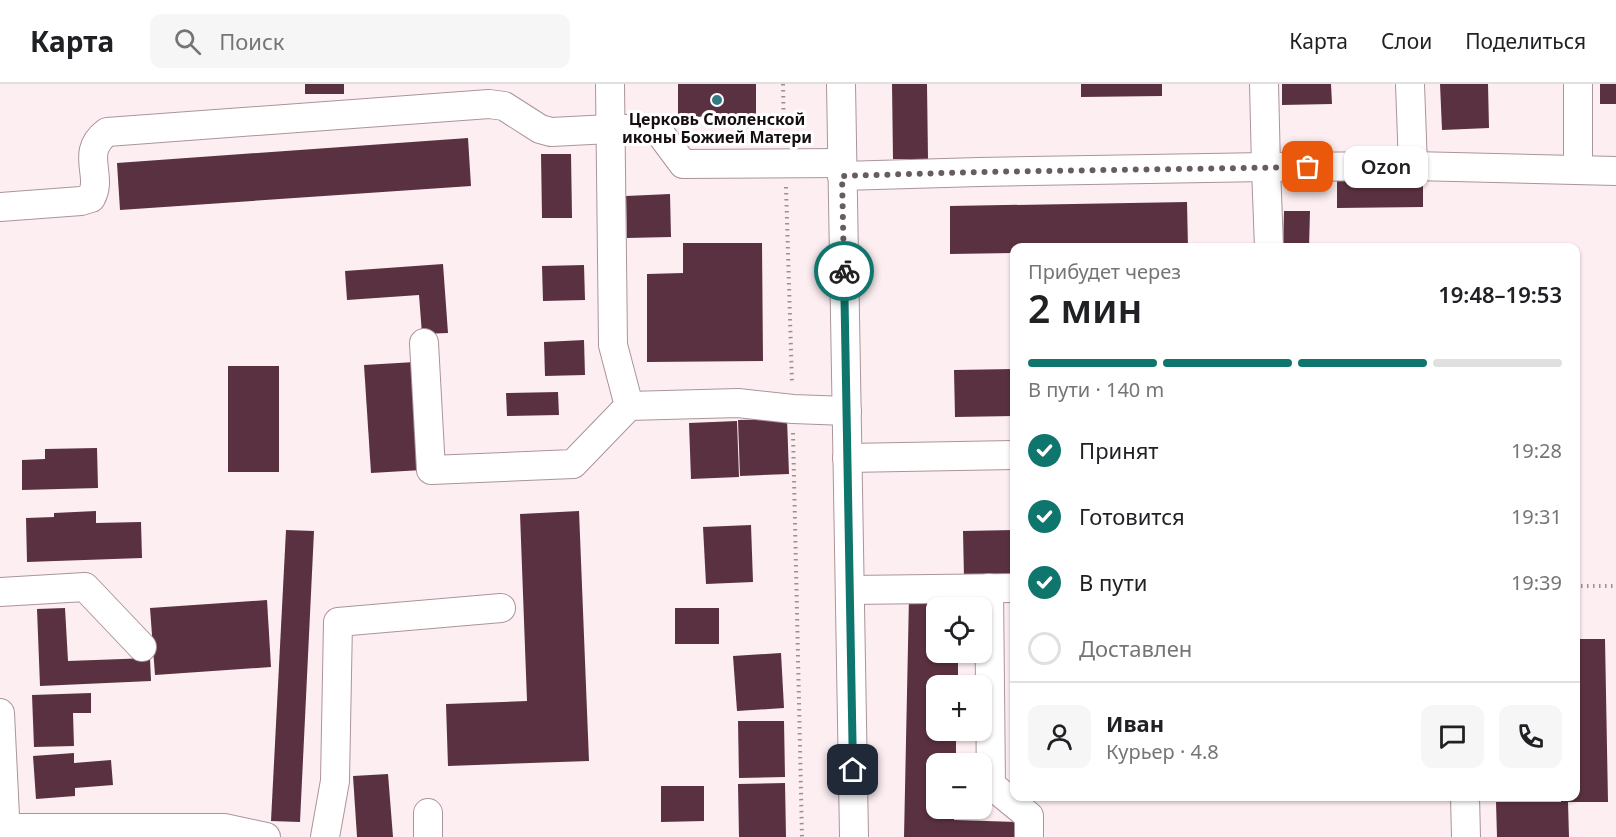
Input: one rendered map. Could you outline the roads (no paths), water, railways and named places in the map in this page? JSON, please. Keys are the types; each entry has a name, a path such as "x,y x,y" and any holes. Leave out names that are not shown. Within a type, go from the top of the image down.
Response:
{"street":[{"path":"610,84 613,345 629,406"},
{"path":"841,84 855,837"},
{"path":"1264,84 1269,243"},
{"path":"1410,84 1413,166"},
{"path":"1578,84 1578,170"},
{"path":"0,207 81,201 91,198 95,191 93,150 98,139 107,132 489,104 504,106 540,129 551,132 657,129 683,164 785,163 842,170 979,172 1413,166 1616,171"},
{"path":"424,342 431,470 573,464 629,406 738,403 793,410 847,411"},
{"path":"848,458 1010,455"},
{"path":"0,592 85,587 142,647"},
{"path":"850,590 1001,588 1002,694 991,785 1010,800"},
{"path":"325,837 335,781 338,622 501,608"},
{"path":"0,713 1,776 6,833 178,832 224,828 266,837"},
{"path":"1011,801 1029,816 1029,837"},
{"path":"1465,801 1466,837"}],"place":[{"name":"Церковь Смоленской иконы Божией Матери","path":"717,100"},
{"name":"Ozon","path":"1308,167"}]}
